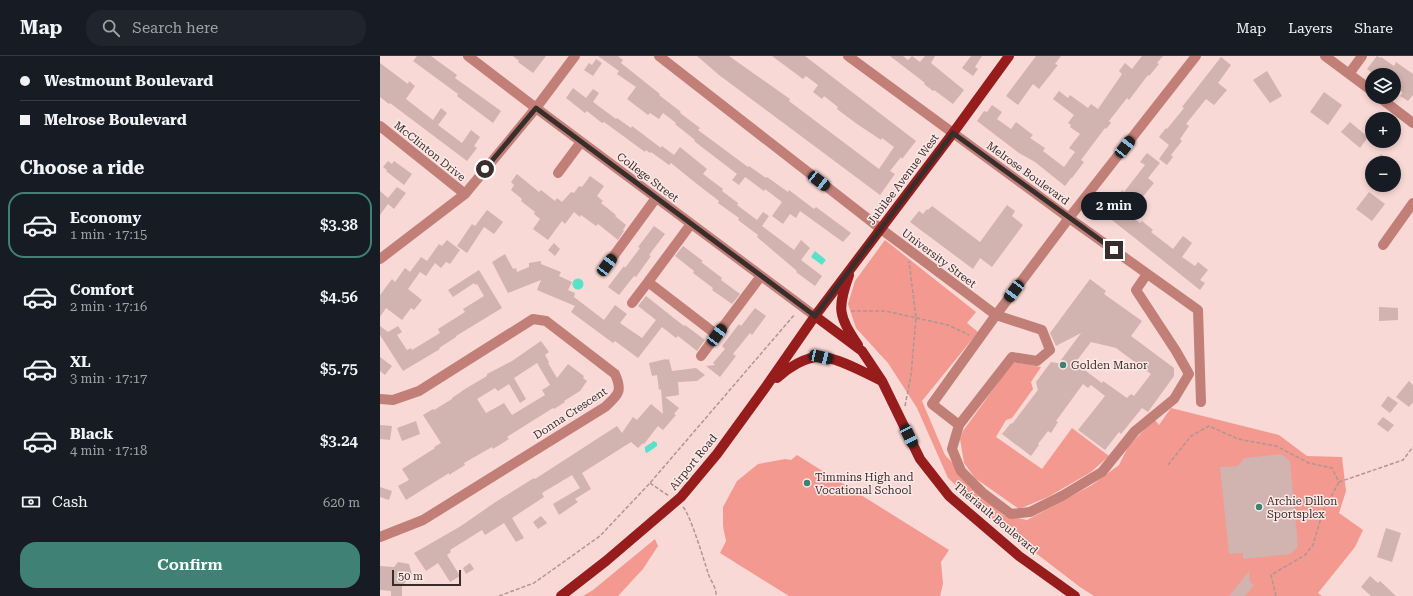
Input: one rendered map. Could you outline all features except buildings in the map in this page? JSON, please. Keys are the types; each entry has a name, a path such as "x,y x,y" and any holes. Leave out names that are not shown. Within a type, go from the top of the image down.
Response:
{"main road":[{"name":"Jubilee Avenue West","path":"815,316 1009,56"},
{"path":"852,265 842,296 840,312 845,326 862,351"},
{"name":"Thériault Boulevard","path":"815,316 862,351 882,381 920,459 948,496 1019,556 1075,596"},
{"name":"Airport Road","path":"561,596 606,561 676,501 716,454 765,388 815,316"},
{"path":"765,388 786,370 801,362 821,357 844,364 882,381"}],"street":[{"name":"College Street","path":"468,56 815,316"},
{"path":"380,259 465,194 536,108 575,56"},
{"name":"University Street","path":"659,56 881,229 996,315 1042,330 1050,350 1037,361 1012,357 959,425"},
{"name":"Melrose Boulevard","path":"848,56 1069,218 1198,310 1201,402"},
{"path":"1147,274 1136,290 1176,351 1188,374 1174,399 1135,431 1102,472 1062,496 1030,512 1011,514 983,493 961,471 952,449 959,425 932,404 978,339 1069,218 1196,56"},
{"path":"1325,56 1365,86"},
{"path":"1349,74 1362,56"},
{"path":"1389,104 1413,122"},
{"name":"McClinton Drive","path":"380,126 465,194"},
{"path":"558,173 581,142"},
{"path":"607,265 656,198"},
{"path":"1383,244 1413,203"},
{"path":"632,303 691,224"},
{"path":"701,356 761,276"},
{"path":"648,282 717,335"},
{"name":"Donna Crescent","path":"380,398 393,400 419,391 533,319 546,321 615,374 619,383 619,390 616,397 605,406 423,520 380,537"}],"path":[{"path":"905,408 911,375 916,318 906,248"},
{"path":"499,596 534,583 600,536 650,483 802,306"},
{"path":"840,312 885,311 948,325 978,339"},
{"path":"1168,465 1191,436 1209,426 1238,439 1276,446 1309,464 1332,468 1339,482"},
{"path":"1276,596 1271,575 1305,554 1313,545 1323,511 1339,482 1403,460 1413,447"},
{"path":"650,483 685,509 710,578 717,593 716,596"}],"shaded area":[{"path":"885,240 976,312 967,323 978,332 922,401 945,455 1003,515 1027,520 1092,485 1119,465 1128,447 1154,419 1159,425 1171,408 1279,435 1307,456 1342,457 1346,491 1339,513 1363,530 1355,547 1318,593 1322,596 1094,596 995,522 948,478 917,408 888,363 856,328 848,304 855,281"},
{"path":"1013,362 1041,367 1031,382 1033,389 1012,418 1006,420 996,437 1042,469 1072,428 1109,456 1091,472 1048,497 1019,509 975,478 964,463 960,439 963,431"},
{"path":"797,455 949,550 941,562 943,584 940,596 789,596 720,553 726,541 723,526 723,507 737,481 758,464 785,459 791,460"},
{"path":"655,539 658,546 643,569 618,596 583,596 593,590"}],"water":[{"path":"815,251 826,260 822,265 811,257"},
{"path":"578,278 582,280 584,284 582,288 578,290 574,288 572,284 574,280"},
{"path":"654,441 657,443 657,446 647,453 645,451 645,447"}],"place":[{"name":"Golden Manor","path":"1063,365"},
{"name":"Timmins High and Vocational School","path":"807,483"},
{"name":"Archie Dillon Sportsplex","path":"1259,507"}],"route":[{"path":"485,169 536,108 815,316 953,133 1114,250"}]}
